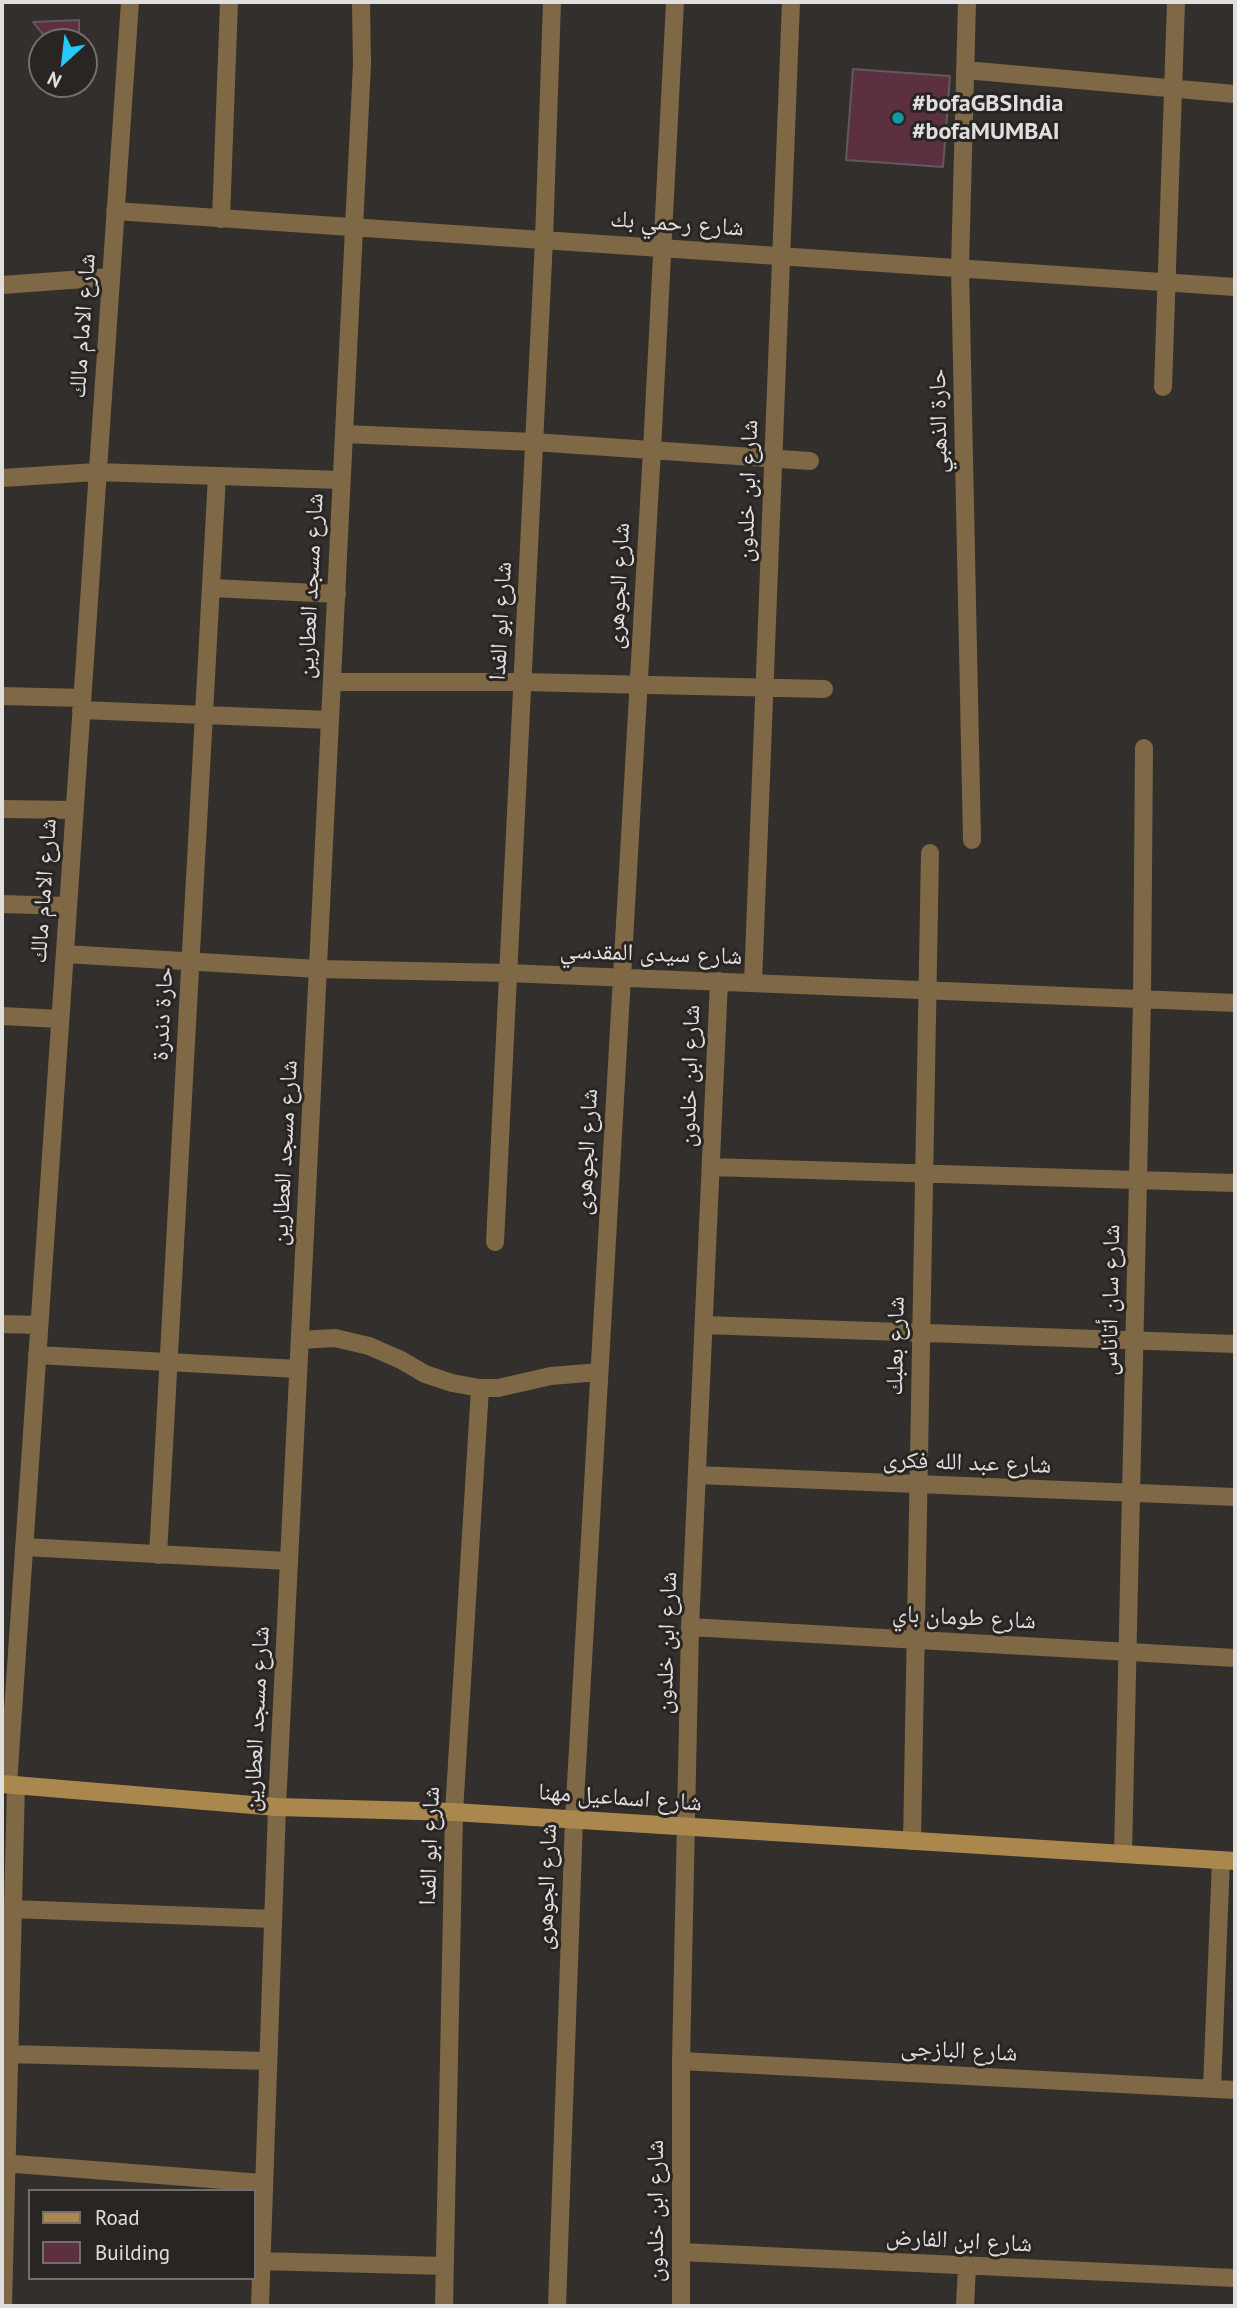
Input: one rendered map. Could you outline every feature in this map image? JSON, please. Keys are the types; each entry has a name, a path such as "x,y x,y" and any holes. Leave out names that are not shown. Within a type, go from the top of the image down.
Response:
{"main road":[{"name":"شارع اسماعيل مهنا","path":"9,1785 277,1807 454,1812 1228,1861"}],"street":[{"name":"شارع الامام مالك","path":"3,2306 4,2163 13,1909 9,1785 11,1625 24,1547 130,2"},
{"path":"221,219 229,2"},
{"name":"شارع مسجد العطارين","path":"260,2306 277,1807 362,64 361,2"},
{"name":"شارع ابو الفدا","path":"495,1242 544,240 552,2"},
{"name":"شارع الجوهرى","path":"557,2306 574,1819 675,2"},
{"name":"شارع ابن خلدون","path":"753,983 792,2"},
{"name":"حارة الذهبي","path":"967,2 960,267 972,840"},
{"path":"1163,387 1176,2"},
{"path":"965,71 1235,94"},
{"name":"شارع رحمي بك","path":"115,211 1235,287"},
{"path":"2,285 111,277"},
{"path":"344,434 534,442 810,461"},
{"path":"2,478 96,472 341,480"},
{"name":"حارة دندرة","path":"158,1555 217,476"},
{"path":"212,588 337,594"},
{"path":"332,682 522,682 824,689"},
{"path":"2,696 204,715 330,720"},
{"name":"شارع سان أتاناس","path":"1123,1854 1142,999 1144,748"},
{"path":"2,809 75,810"},
{"name":"شارع بعلبك","path":"912,1840 930,853"},
{"path":"2,904 68,906"},
{"name":"شارع سيدى المقدسي","path":"65,954 318,969 622,977 1235,1003"},
{"name":"شارع ابن خلدون","path":"681,2306 681,2060 690,1628 719,981"},
{"path":"2,1016 60,1019"},
{"path":"710,1167 1235,1183"},
{"path":"2,1324 39,1325"},
{"path":"705,1325 1235,1344"},
{"path":"300,1340 335,1338 369,1346 425,1374 480,1388 498,1388 551,1376 599,1372"},
{"path":"37,1355 298,1368"},
{"name":"شارع ابو الفدا","path":"444,2306 454,1812 480,1388"},
{"name":"شارع عبد الله فكرى","path":"697,1475 1235,1497"},
{"path":"24,1547 288,1561"},
{"name":"شارع طومان باي","path":"690,1628 1235,1658"},
{"path":"1212,2088 1228,1861"},
{"path":"13,1909 273,1919"},
{"path":"9,2054 268,2061"},
{"name":"شارع البازجى","path":"681,2060 1235,2090"},
{"path":"4,2163 263,2183"},
{"name":"شارع ابن الفارض","path":"681,2252 1235,2278"},
{"path":"260,2261 445,2266"},
{"path":"965,2306 967,2266"}],"building":[{"path":"79,20 79,28 38,28 33,22"},
{"name":"#bofaGBSIndia #bofaMUMBAI","path":"853,69 950,76 943,167 846,160"}],"place":[{"name":"#bofaGBSIndia #bofaMUMBAI","path":"898,118"}]}
